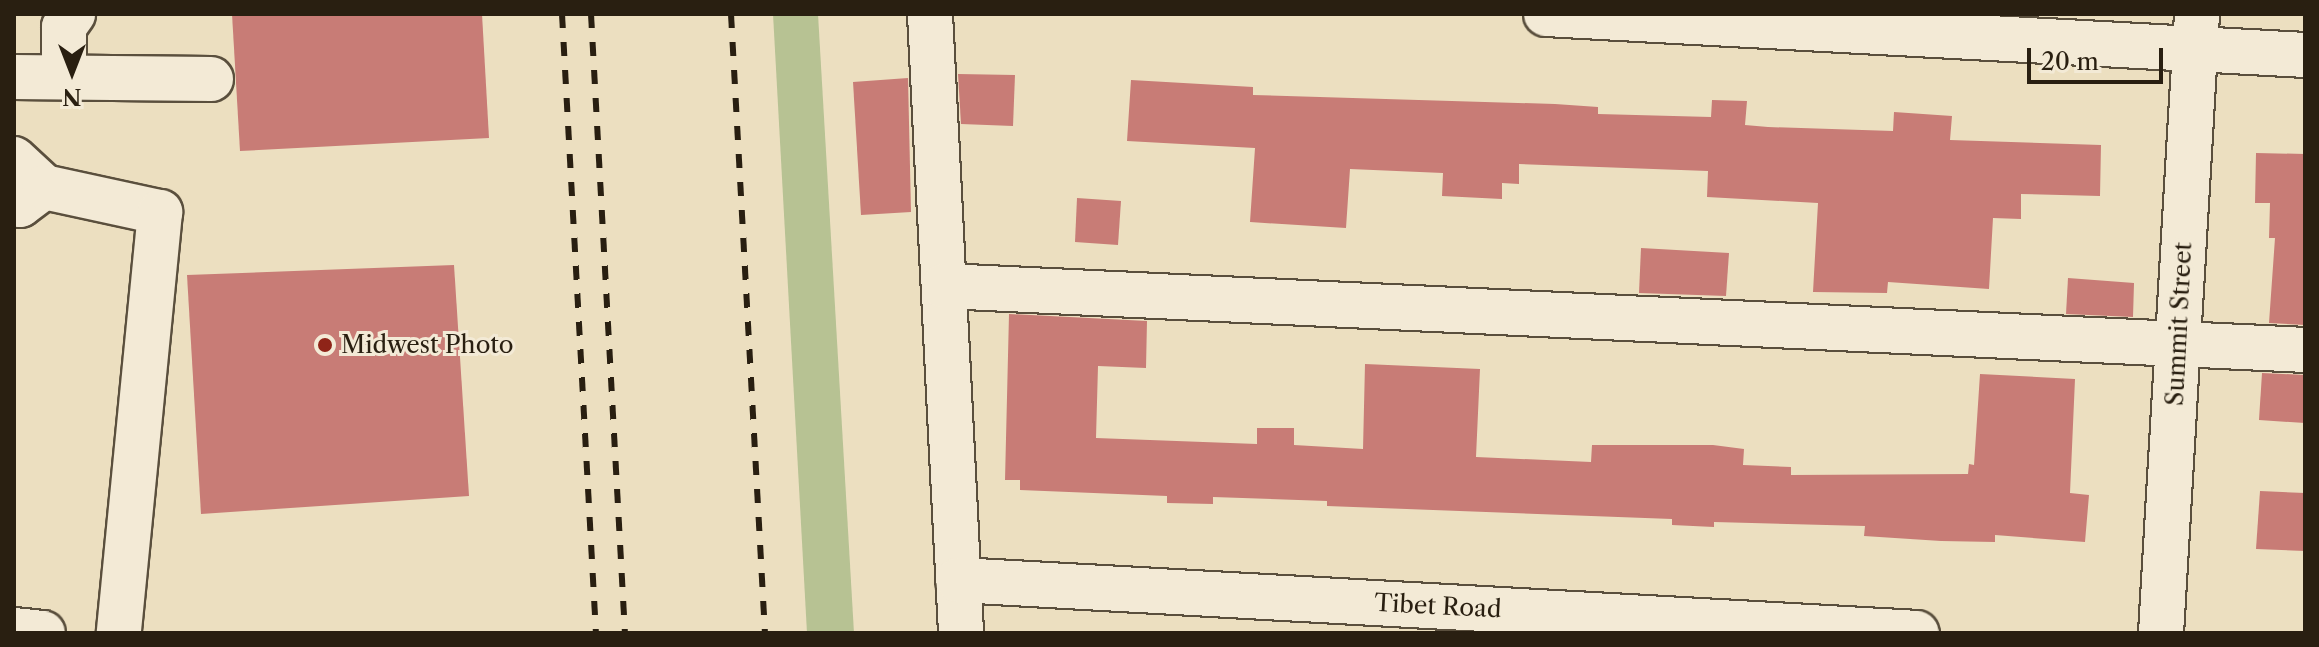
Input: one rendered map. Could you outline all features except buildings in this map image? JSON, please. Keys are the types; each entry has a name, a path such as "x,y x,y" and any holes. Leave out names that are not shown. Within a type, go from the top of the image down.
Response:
{"street":[{"path":"64,77 64,27 73,14"},
{"path":"930,14 961,633"},
{"path":"1546,14 2196,32 2305,55"},
{"name":"Summit Street","path":"2161,633 2196,32"},
{"path":"14,77 211,79"},
{"path":"24,183 160,212 119,633"},
{"path":"944,286 2305,350"},
{"name":"Tibet Road","path":"958,580 1917,633"},
{"path":"14,630 43,633"}],"green space":[{"path":"773,14 818,14 854,633 807,633"}],"railway":[{"path":"562,14 596,633"},
{"path":"591,14 625,633"},
{"path":"731,14 765,633"}],"place":[{"name":"Midwest Photo","path":"325,345"}]}
